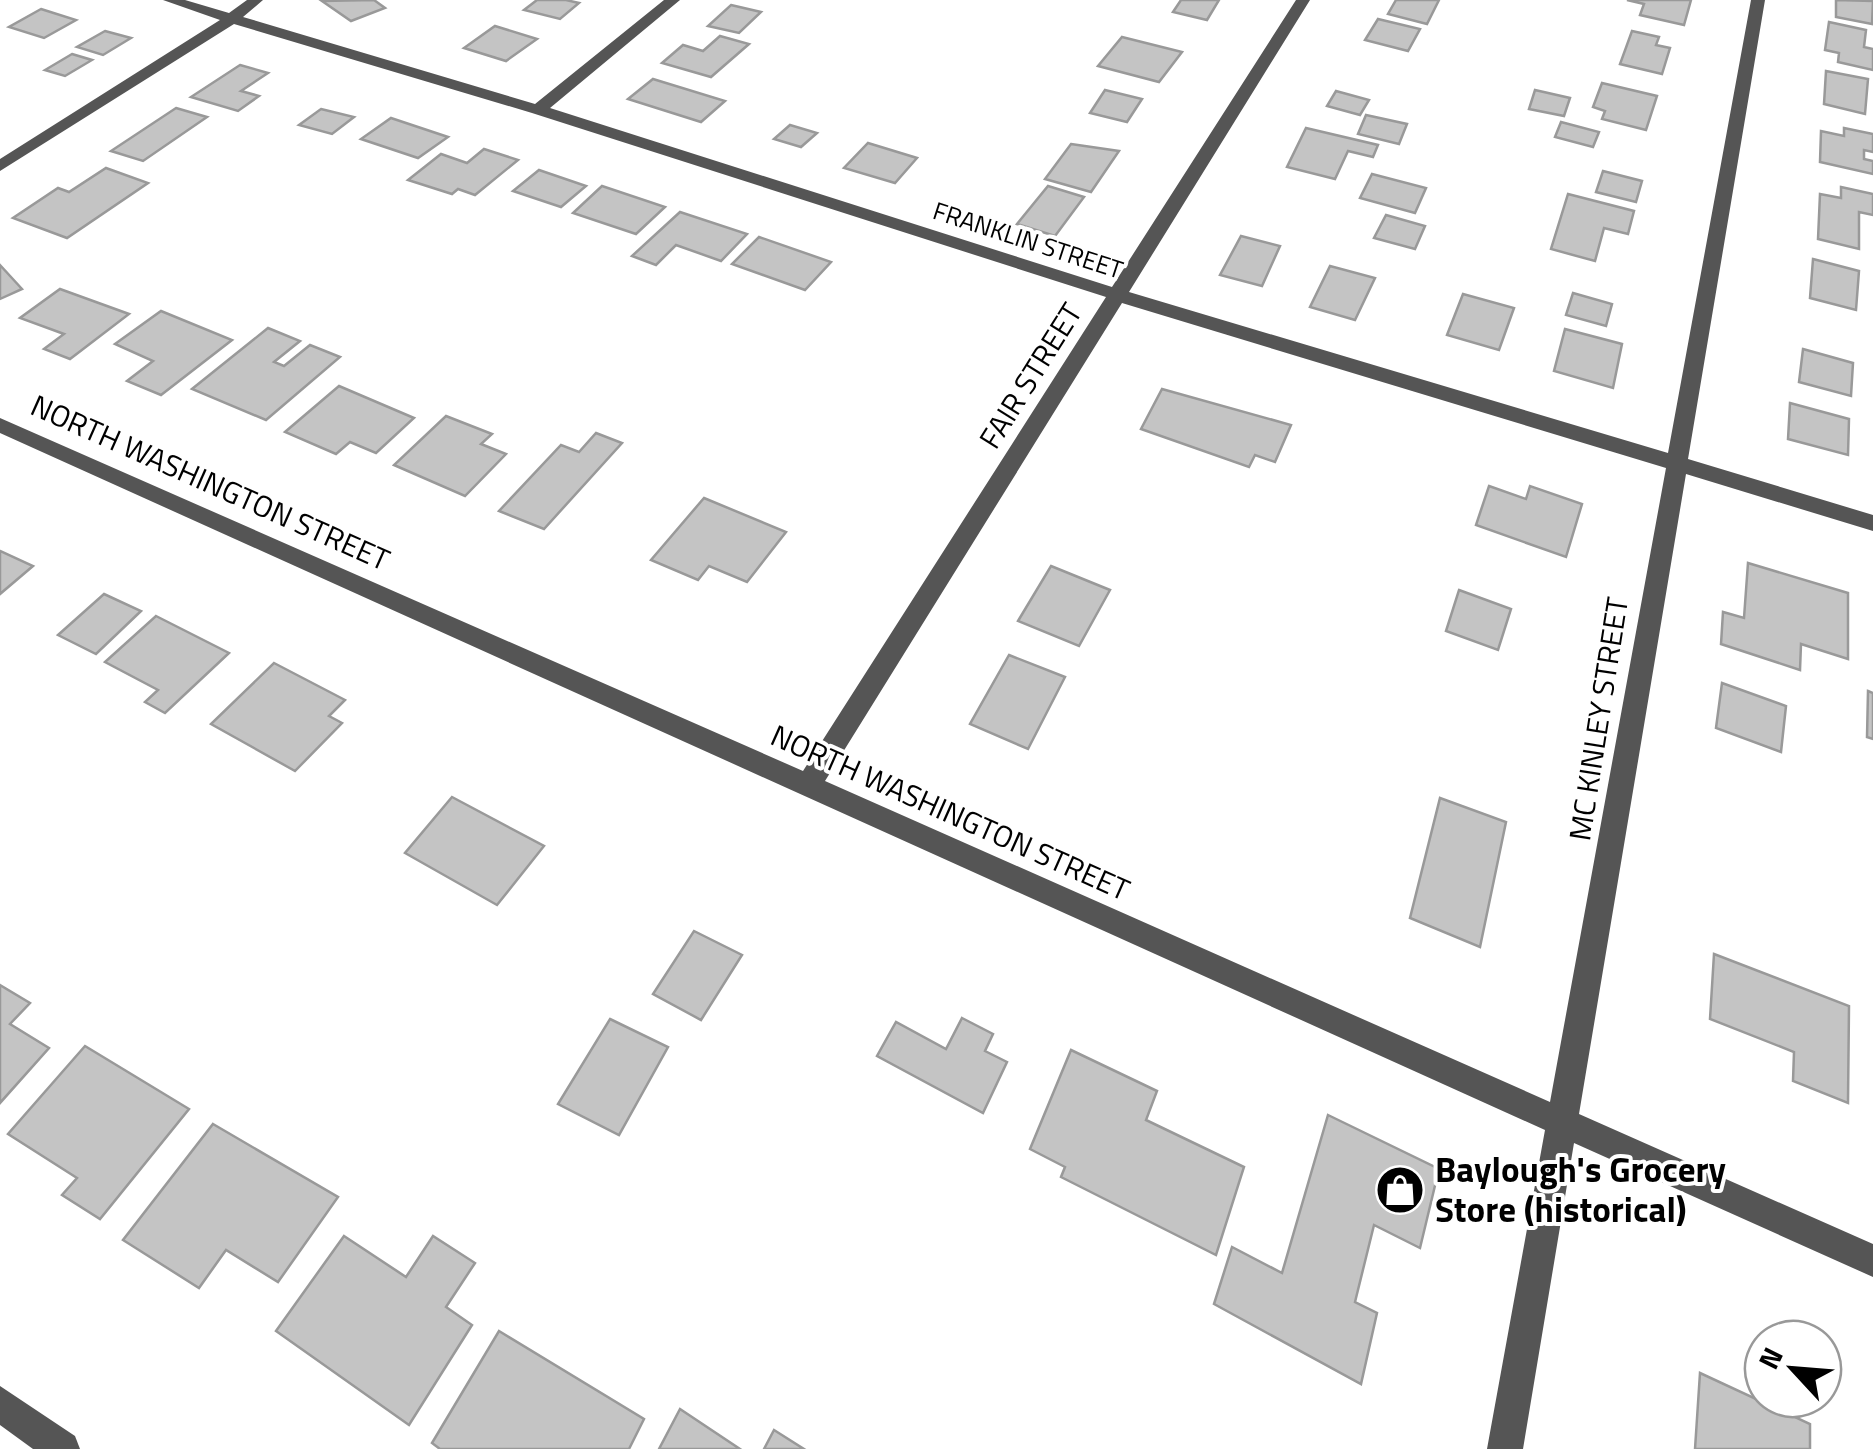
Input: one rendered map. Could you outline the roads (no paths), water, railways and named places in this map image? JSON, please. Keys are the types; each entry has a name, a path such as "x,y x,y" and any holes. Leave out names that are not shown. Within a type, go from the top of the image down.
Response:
{"street":[{"name":"FRANKLIN STREET","path":"170,0 538,110 1118,295 1873,523"},
{"path":"0,166 202,41 256,0"},
{"path":"538,110 672,0"},
{"name":"FAIR STREET","path":"809,784 1303,0"},
{"name":"MC KINLEY STREET","path":"1505,1449 1758,0"},
{"name":"NORTH WASHINGTON STREET","path":"0,426 1873,1261"},
{"path":"0,1403 62,1449"}],"place":[{"name":"Baylough's Grocery Store (historical)","path":"1400,1190"}]}
